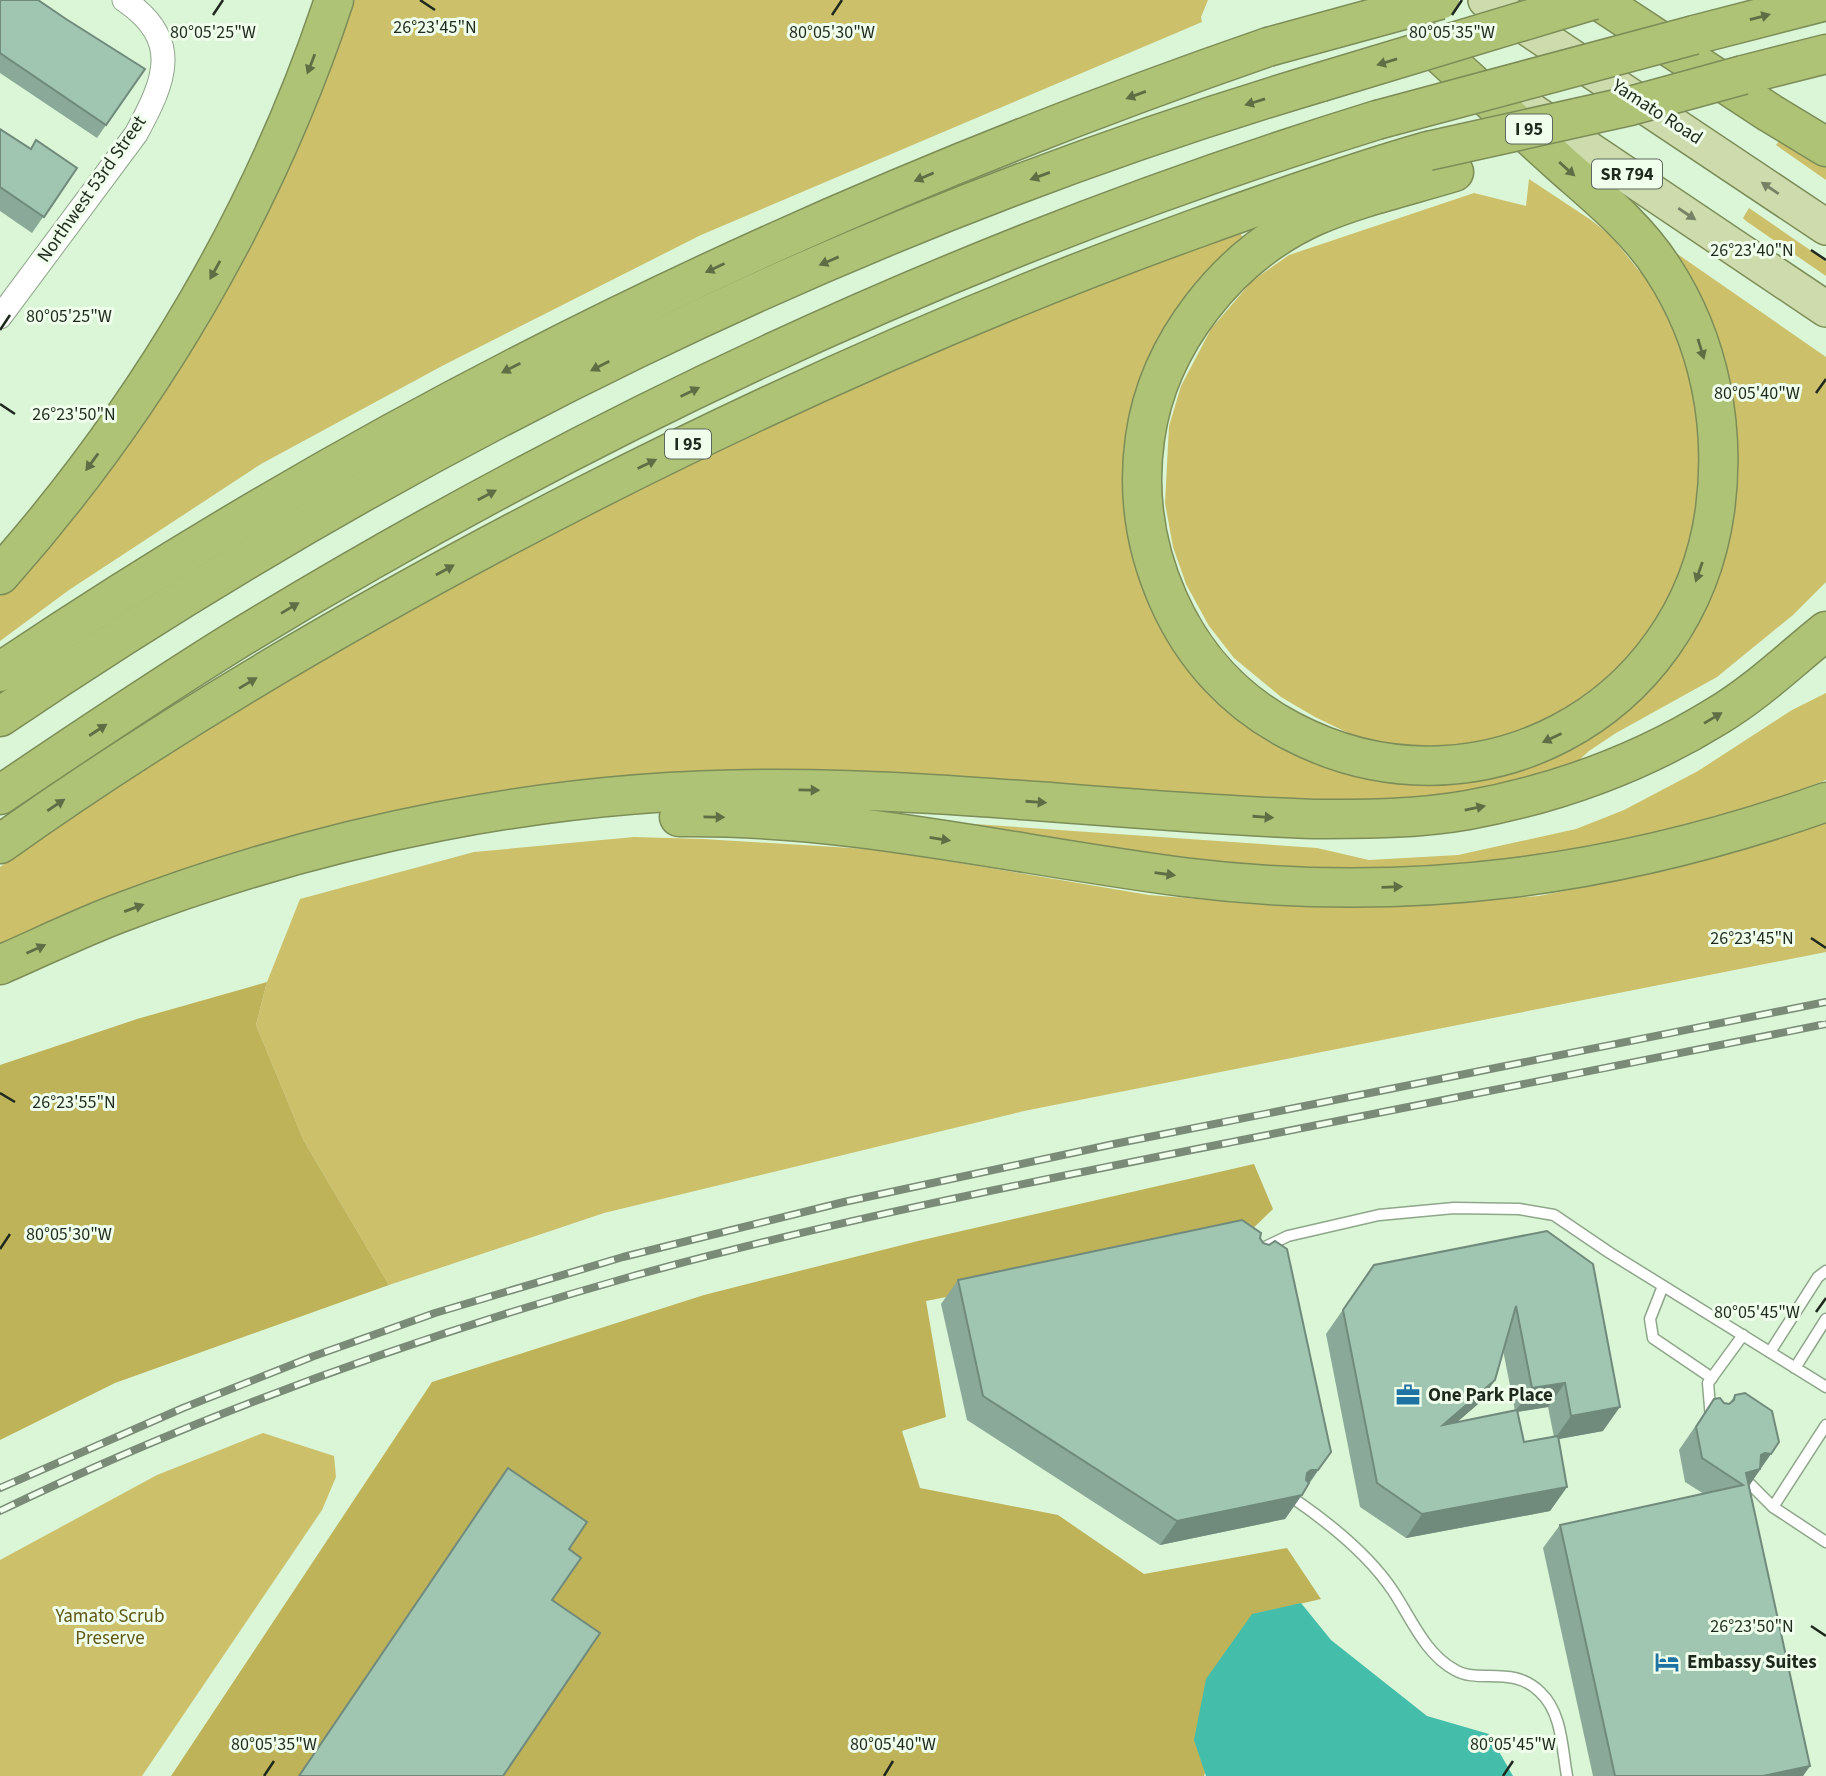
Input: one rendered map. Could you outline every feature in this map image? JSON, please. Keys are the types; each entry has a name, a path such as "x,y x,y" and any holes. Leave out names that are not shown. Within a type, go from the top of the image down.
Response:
{"highway":[{"path":"0,575 80,478 136,400 184,325 229,245 273,157 312,63 334,0"},
{"path":"1268,47 1364,0"},
{"path":"0,672 65,628 297,486 454,398 620,313 783,237 948,166 1268,47 1440,0"},
{"path":"0,717 133,630 300,529 473,433 633,350 783,281 952,210 1206,116 1595,0 1826,148"},
{"path":"0,795 229,644 350,572 527,474 690,392 857,314 1025,245 1208,176 1377,120 1826,1"},
{"path":"1426,41 1618,215 1657,260 1685,307 1703,356 1715,406 1719,472 1712,528 1693,589 1662,644 1627,687 1572,728 1531,747 1463,764 1410,766 1361,759 1305,738 1258,711 1217,676 1184,633 1159,578 1144,523 1142,468 1151,407 1172,353 1202,307 1236,270 1279,237 1317,216 1441,162 1630,106 1826,54"},
{"name":"I 95","path":"0,844 120,764 331,634 485,548 658,458 892,349 1058,281 1228,217 1441,162"},
{"path":"0,965 116,914 242,872 420,825 504,810 684,792 774,789 866,791 1314,819 1363,819 1468,810 1578,782 1653,751 1718,716 1825,631"},
{"path":"329,847 436,842 497,831 601,819 754,818 868,828 1206,879 1298,887 1380,887 1499,880 1580,869 1685,846 1826,802"}],"main road":[{"name":"SR 794","path":"1364,0 1667,200 1826,309"},
{"name":"Yamato Road","path":"1486,0 1826,226"}],"street":[{"name":"Northwest 53rd Street","path":"3,306 136,134 159,84 165,61 159,37 140,11 124,0"}],"lane":[{"path":"1258,1254 1265,1247 1288,1236 1379,1215 1454,1208 1519,1209 1554,1215 1826,1387"},
{"path":"1770,1352 1818,1277 1826,1270"},
{"path":"1663,1286 1650,1319 1653,1338 1712,1378"},
{"path":"1795,1367 1826,1319"},
{"path":"1711,1420 1708,1383 1743,1335"},
{"path":"1773,1507 1826,1425"},
{"path":"1750,1484 1773,1507 1826,1542"},
{"path":"1297,1501 1363,1553 1393,1590 1415,1628 1436,1656 1456,1672 1521,1679 1539,1690 1555,1709 1567,1776"}],"green space":[{"path":"342,0 1208,0 1201,17 1202,22 701,235 442,366 261,464 69,590 0,641 0,590 69,507"},
{"path":"1781,139 1826,164 1826,180 1776,145"},
{"path":"1529,179 1611,236 1640,272 1648,270 1687,364 1701,423 1696,521 1688,558 1644,643 1598,691 1520,737 1459,749 1369,743 1281,697 1234,658 1209,626 1186,584 1173,547 1165,503 1169,426 1181,386 1211,329 1252,281 1289,255 1474,193 1526,206"},
{"path":"1749,208 1826,261 1826,276 1746,221 1743,218"},
{"path":"1238,229 1246,243 1204,279 1131,548 1308,756 1365,777 1447,785 1524,769 1574,748 1603,729 1655,685 1690,640 1719,573 1731,520 1670,257 1676,253 1826,357 1826,582 1793,615 1717,677 1616,733 1575,764 1492,788 1349,802 655,775 570,781 489,793 322,829 224,856 97,902 0,946 0,867 94,801 228,714 399,613 768,421 1088,282"},
{"path":"1826,693 1826,780 1765,804 1614,848 1496,864 1369,870 1231,866 946,822 1317,848 1369,860 1458,855 1576,829 1624,810 1698,771 1792,710"},
{"path":"1826,820 1826,952 1024,1111 604,1213 389,1285 304,1141 256,1025 267,982 300,899 474,852 634,837 703,839 883,850 1149,895 1260,904 1380,907 1539,896 1673,869"},
{"name":"Yamato Scrub Preserve","path":"263,1433 334,1456 336,1477 322,1510 142,1776 0,1776 0,1560 157,1475"}],"shaded area":[{"path":"267,982 256,1025 304,1141 389,1285 115,1383 0,1440 0,1065 137,1019"},
{"path":"1254,1164 1273,1209 1242,1239 926,1301 946,1417 902,1431 920,1488 1058,1515 1144,1574 1287,1548 1321,1599 1252,1615 1204,1776 171,1776 432,1382 704,1295 918,1241"}],"water":[{"path":"1301,1603 1331,1640 1427,1716 1489,1734 1513,1776 1206,1776 1194,1740 1206,1679 1252,1614"}],"building":[{"path":"0,0 38,0 145,69 106,125 0,53"},
{"path":"0,129 31,149 36,140 77,168 44,217 0,187"},
{"path":"1242,1220 1261,1233 1263,1243 1269,1245 1275,1241 1287,1249 1331,1452 1318,1470 1307,1473 1306,1480 1309,1483 1302,1495 1177,1521 983,1396 958,1280"},
{"name":"One Park Place","path":"1547,1231 1593,1264 1620,1407 1571,1416 1565,1383 1532,1388 1516,1306 1495,1380 1443,1425 1517,1410 1524,1442 1558,1436 1567,1487 1422,1514 1377,1483 1343,1310 1374,1265"},
{"name":"Embassy Suites","path":"1745,1393 1772,1411 1779,1442 1771,1454 1761,1455 1760,1469 1746,1473 1810,1766 1763,1776 1615,1776 1560,1525 1743,1485 1702,1458 1696,1427 1714,1399 1720,1398 1729,1404 1735,1395"},
{"path":"508,1468 587,1522 569,1549 581,1558 552,1600 600,1633 503,1776 299,1776"}],"railway":[{"path":"0,1488 183,1408 314,1356 435,1313 623,1257 844,1202 1114,1144 1826,1002"},
{"path":"0,1511 154,1442 312,1380 391,1351 633,1276 783,1237 1010,1187 1826,1024"}],"place":[{"name":"One Park Place","path":"1408,1395"},
{"name":"Embassy Suites","path":"1667,1662"}]}
